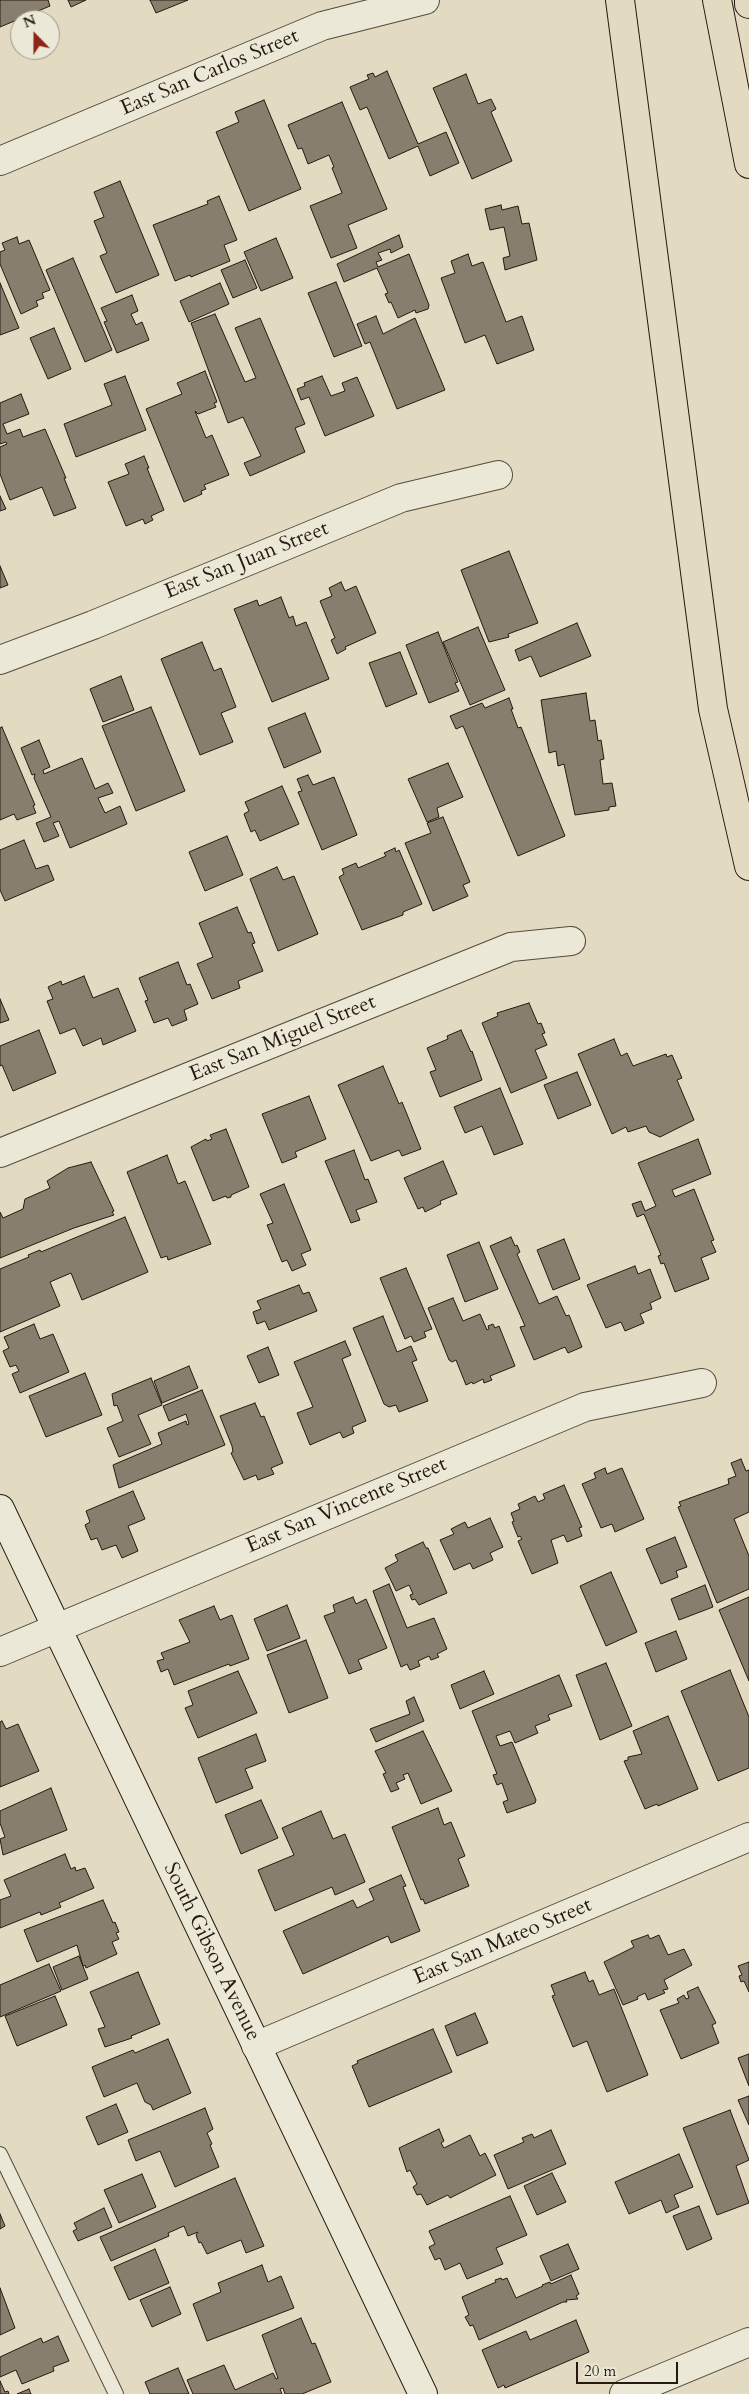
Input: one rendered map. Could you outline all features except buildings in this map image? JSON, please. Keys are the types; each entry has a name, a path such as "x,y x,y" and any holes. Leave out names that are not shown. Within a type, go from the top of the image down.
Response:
{"highway":[{"path":"620,0 713,708 749,866"},
{"path":"717,0 749,164"},
{"path":"748,0 749,4"}],"street":[{"name":"East San Carlos Street","path":"0,161 322,26 425,0"},
{"name":"East San Juan Street","path":"0,660 93,625 401,498 498,475"},
{"name":"East San Miguel Street","path":"0,1153 512,947 571,941"},
{"name":"East San Vincente Street","path":"0,1652 585,1407 702,1383"},
{"name":"South Gibson Avenue","path":"0,1509 423,2394"},
{"name":"East San Mateo Street","path":"256,2046 749,1837"},
{"path":"624,2394 749,2342"}],"lane":[{"path":"0,2154 116,2394"}]}
